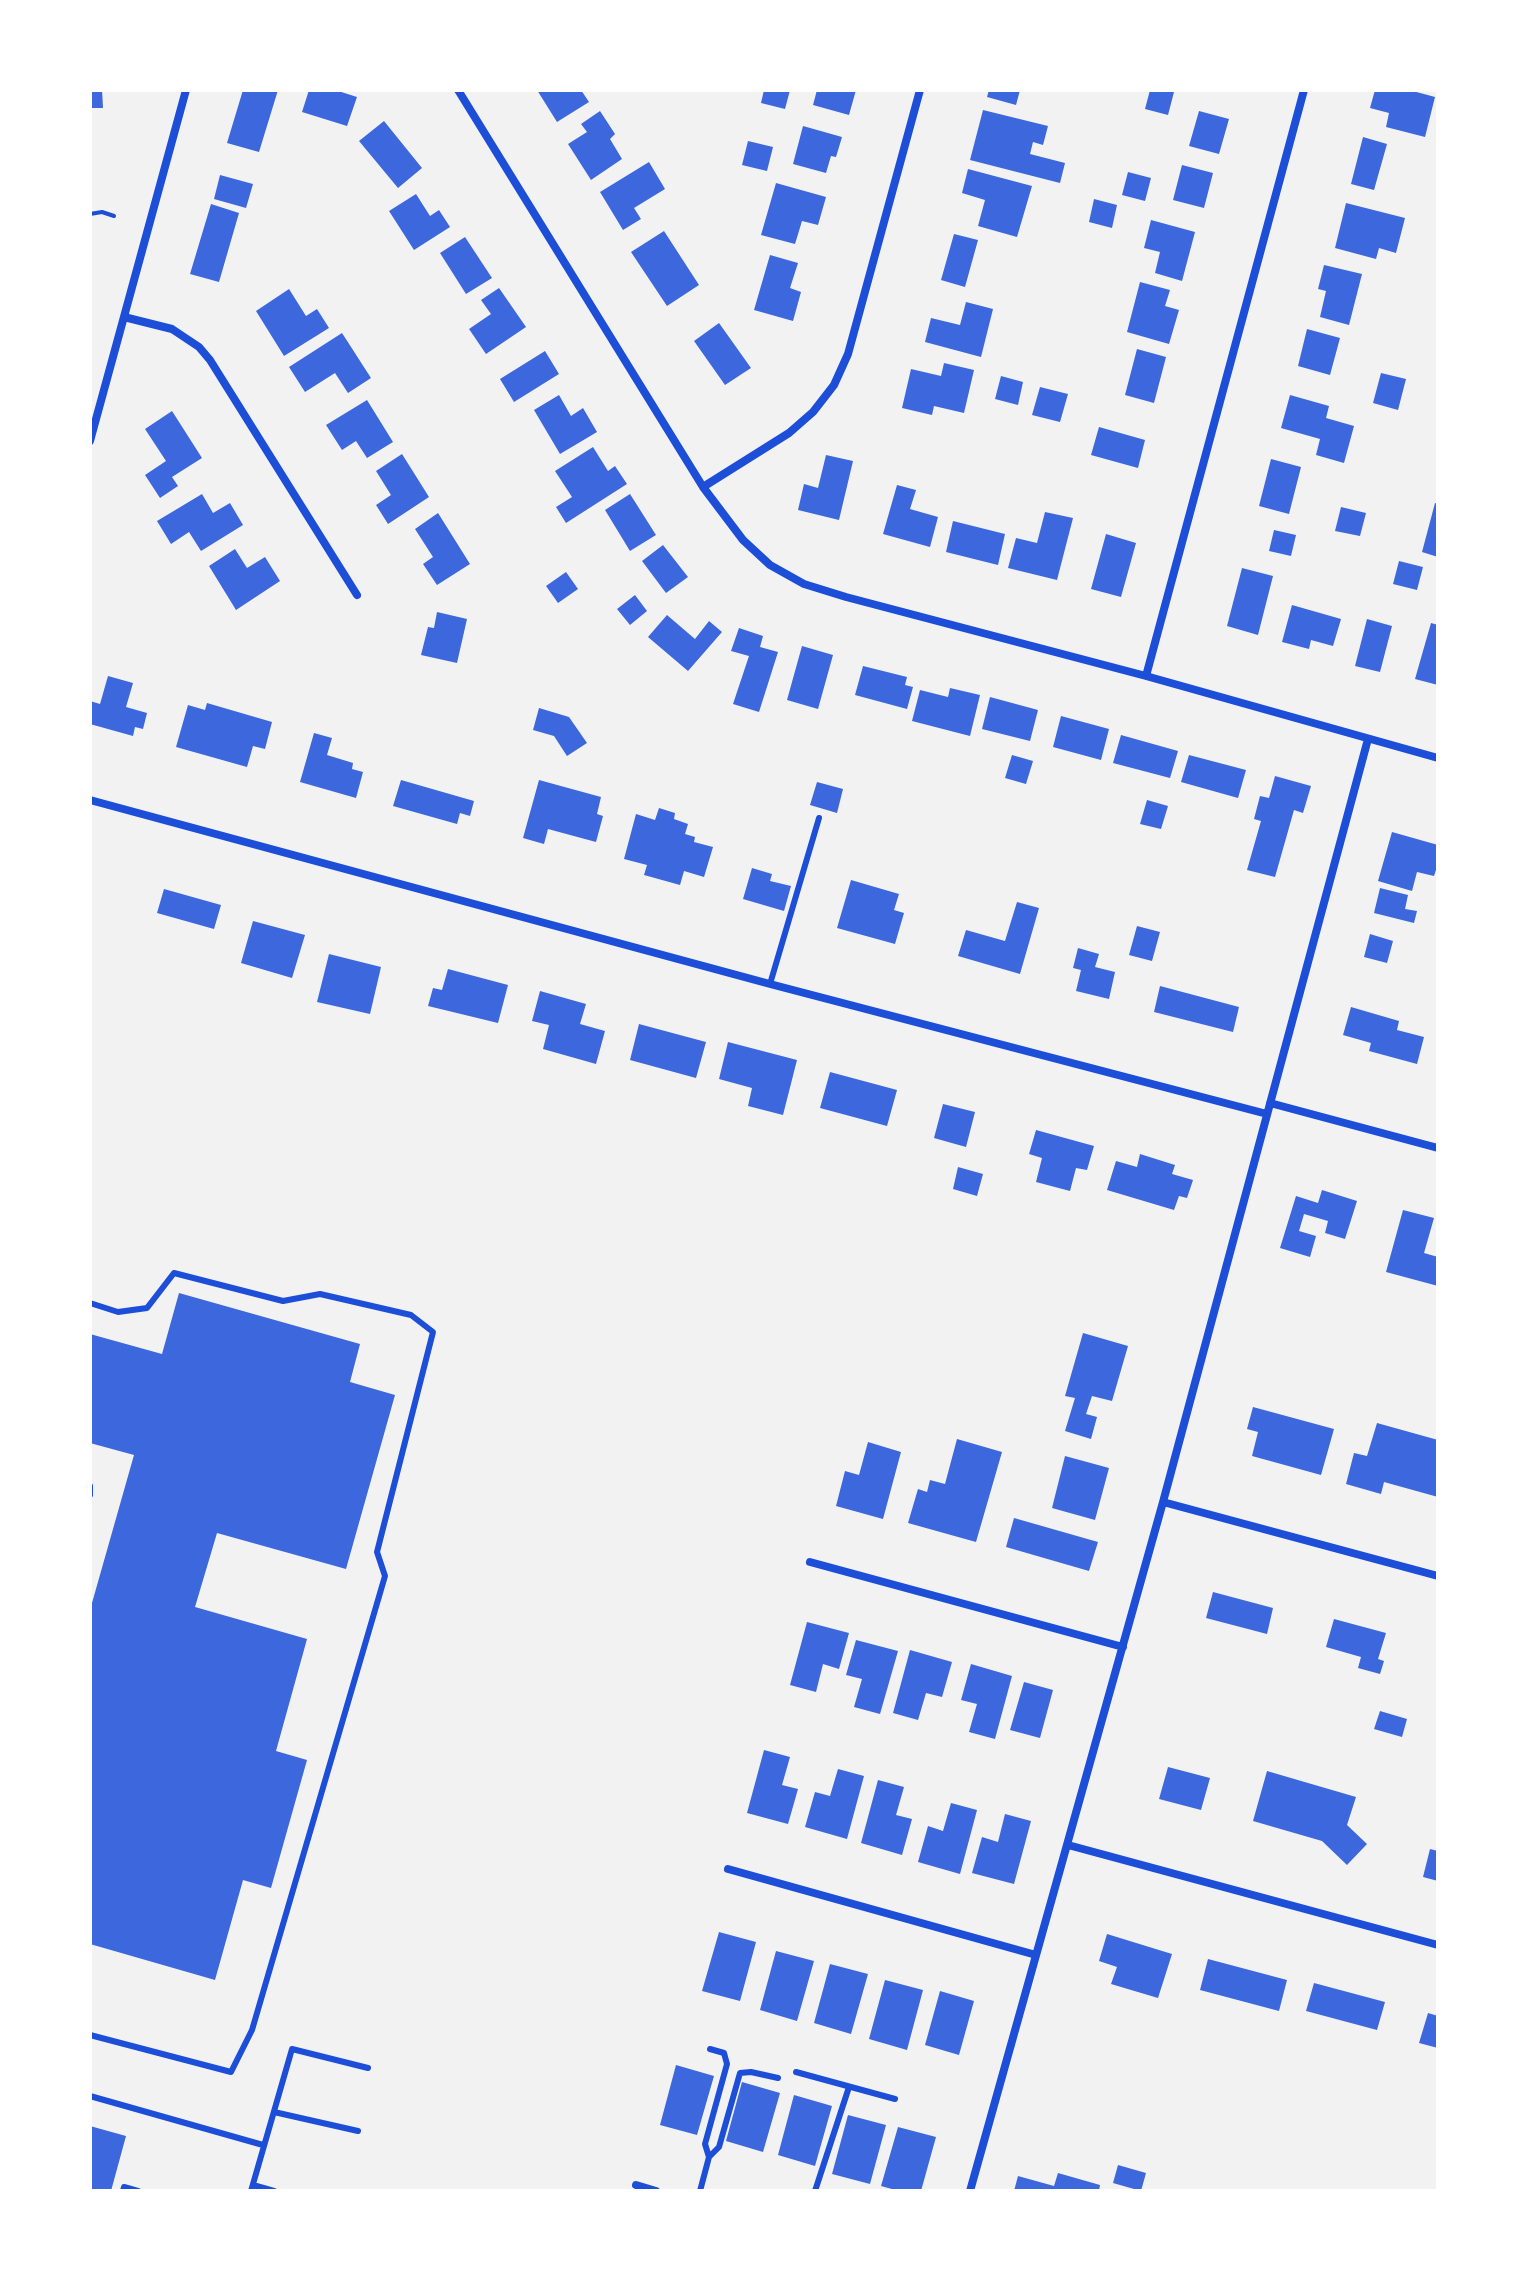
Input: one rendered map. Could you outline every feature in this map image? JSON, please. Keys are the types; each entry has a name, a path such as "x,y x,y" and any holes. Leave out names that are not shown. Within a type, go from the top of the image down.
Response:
{"street":[{"path":"90,441 186,90"},
{"path":"458,90 703,487 752,548 770,565 804,584 1438,758"},
{"path":"703,487 789,433 813,412 834,385 848,354 920,90"},
{"path":"1146,676 1304,90"},
{"path":"124,317 172,329 199,347 210,360 357,595"},
{"path":"970,2191 1163,1502 1368,739"},
{"path":"90,800 770,984 1267,1114"},
{"path":"1270,1103 1438,1148"},
{"path":"1163,1502 1438,1576"},
{"path":"810,1562 1123,1647"},
{"path":"1068,1845 1438,1945"},
{"path":"728,1869 1036,1955"},
{"path":"636,2185 656,2191"}],"lane":[{"path":"770,984 819,818"},
{"path":"90,1303 118,1312 147,1308 174,1273 283,1301 320,1294 411,1315 433,1332 377,1552 385,1576 252,2030 231,2072 90,2035"},
{"path":"90,1486 90,1495"},
{"path":"274,2191 252,2188 292,2049 368,2068"},
{"path":"709,2157 705,2144 727,2064 724,2053 710,2049"},
{"path":"700,2191 709,2157 719,2147 740,2073 751,2072 778,2078"},
{"path":"796,2072 895,2099"},
{"path":"815,2191 849,2087"},
{"path":"90,2096 263,2145"},
{"path":"274,2112 358,2131"},
{"path":"123,2191 124,2187 138,2191"}],"path":[{"path":"90,214 102,212 114,216"}],"building":[{"path":"90,90 102,90 103,108 90,108"},
{"path":"243,90 278,90 259,152 227,143"},
{"path":"309,90 335,90 357,97 347,126 302,112"},
{"path":"537,90 581,90 589,102 557,122"},
{"path":"764,90 790,90 785,109 761,103"},
{"path":"817,90 856,90 849,115 813,105"},
{"path":"989,90 1020,90 1016,105 987,97"},
{"path":"1150,90 1174,92 1168,115 1145,109"},
{"path":"1375,90 1409,90 1435,97 1425,137 1386,127 1389,113 1370,108"},
{"path":"983,110 1048,126 1043,145 1033,142 1030,154 1065,163 1060,183 970,160"},
{"path":"600,111 615,134 610,139 622,159 591,180 568,144 587,132 581,124"},
{"path":"1199,111 1229,119 1219,154 1189,146"},
{"path":"384,121 422,168 398,188 359,141"},
{"path":"803,126 842,137 836,157 831,156 826,173 793,164"},
{"path":"1363,137 1387,144 1374,190 1351,184"},
{"path":"748,141 773,147 767,171 742,165"},
{"path":"649,162 665,189 634,208 641,219 623,230 600,192"},
{"path":"1182,165 1213,173 1204,208 1173,200"},
{"path":"968,169 1032,186 1017,237 978,226 985,200 962,193"},
{"path":"1128,172 1151,178 1145,201 1122,195"},
{"path":"220,175 253,184 246,208 214,199"},
{"path":"776,183 826,197 818,225 802,221 795,244 761,235"},
{"path":"416,194 430,216 439,210 450,227 414,250 389,211"},
{"path":"1094,199 1117,205 1112,228 1089,222"},
{"path":"1346,203 1405,218 1396,253 1379,248 1376,259 1335,248"},
{"path":"211,204 239,213 219,282 190,274"},
{"path":"1151,220 1195,232 1182,281 1155,273 1160,252 1144,248"},
{"path":"664,231 699,285 667,306 631,252"},
{"path":"954,234 978,240 965,287 941,280"},
{"path":"465,237 492,278 466,294 440,253"},
{"path":"770,255 798,263 790,288 801,292 793,321 754,310"},
{"path":"1324,265 1362,274 1349,325 1320,317 1326,291 1318,289"},
{"path":"1140,282 1170,290 1165,306 1179,310 1169,344 1127,332"},
{"path":"499,288 526,327 486,354 469,329 491,314 481,300"},
{"path":"289,289 306,316 317,309 329,328 284,356 256,311"},
{"path":"966,302 993,309 981,357 925,342 931,318 960,325"},
{"path":"719,323 751,368 725,385 694,341"},
{"path":"1307,329 1340,338 1330,375 1298,366"},
{"path":"342,333 371,378 348,393 335,373 305,392 289,367"},
{"path":"1137,349 1166,357 1154,403 1125,395"},
{"path":"545,351 559,374 514,402 500,379"},
{"path":"944,363 974,370 964,413 934,406 932,415 902,408 911,369 941,376"},
{"path":"1381,373 1406,379 1398,410 1373,403"},
{"path":"1001,376 1023,382 1018,405 995,399"},
{"path":"1040,387 1068,394 1060,422 1032,415"},
{"path":"559,395 571,416 583,408 597,432 560,454 534,410"},
{"path":"1290,395 1329,406 1326,418 1354,426 1344,463 1316,455 1320,439 1281,428"},
{"path":"367,400 393,442 367,458 356,441 342,450 326,425"},
{"path":"172,411 202,458 172,477 178,486 160,498 145,475 166,461 145,429"},
{"path":"1099,427 1145,440 1138,468 1091,455"},
{"path":"593,447 608,471 615,466 627,484 566,523 556,507 572,497 555,471"},
{"path":"402,454 429,497 388,524 376,505 391,495 376,471"},
{"path":"826,455 853,461 839,520 798,510 804,484 818,488"},
{"path":"1271,459 1301,467 1289,514 1259,506"},
{"path":"897,485 916,490 910,509 938,517 930,547 883,534"},
{"path":"202,494 213,513 230,503 243,525 201,551 189,532 171,544 157,521"},
{"path":"630,494 656,535 630,551 605,510"},
{"path":"1435,503 1438,504 1438,557 1422,552"},
{"path":"1341,507 1366,513 1360,536 1335,531"},
{"path":"1045,512 1073,518 1057,580 1008,568 1016,538 1037,543"},
{"path":"438,513 470,564 437,585 423,564 433,557 415,529"},
{"path":"953,521 1005,534 998,565 946,552"},
{"path":"1274,530 1296,535 1291,556 1269,551"},
{"path":"1106,534 1136,543 1121,597 1091,589"},
{"path":"663,545 688,577 666,593 642,561"},
{"path":"235,549 247,568 265,557 280,581 236,610 209,566"},
{"path":"1399,561 1423,567 1417,590 1393,584"},
{"path":"1242,568 1273,576 1258,635 1227,626"},
{"path":"566,572 578,589 558,603 546,586"},
{"path":"635,595 647,611 630,625 617,609"},
{"path":"1292,605 1341,619 1333,646 1311,640 1309,649 1282,642"},
{"path":"437,612 467,619 457,663 421,655 428,627 434,628"},
{"path":"667,615 695,639 709,621 722,632 688,671 648,637"},
{"path":"1367,619 1392,626 1380,672 1355,666"},
{"path":"1431,623 1438,625 1438,685 1415,679"},
{"path":"739,628 763,636 760,647 778,652 759,712 733,704 749,656 731,651"},
{"path":"802,646 833,655 818,709 787,700"},
{"path":"863,666 907,677 905,685 913,687 907,709 855,695"},
{"path":"108,676 133,683 126,707 147,713 143,729 135,727 133,736 90,724 90,701 100,704"},
{"path":"950,688 980,695 970,736 912,721 920,690 948,697"},
{"path":"990,697 1038,710 1030,741 982,729"},
{"path":"207,703 272,722 265,749 253,746 247,767 176,747 188,705 205,710"},
{"path":"539,708 569,717 587,743 567,756 554,736 533,730"},
{"path":"1061,716 1109,729 1101,760 1053,747"},
{"path":"314,733 332,738 327,755 353,763 352,769 363,772 356,798 300,782"},
{"path":"1121,735 1178,751 1170,778 1113,763"},
{"path":"1012,755 1033,761 1026,784 1005,778"},
{"path":"1189,755 1246,770 1238,798 1181,782"},
{"path":"1275,776 1311,786 1303,813 1294,810 1275,877 1247,870 1261,821 1254,819 1260,796 1269,798"},
{"path":"401,780 474,801 470,816 460,813 457,824 393,806"},
{"path":"539,780 601,797 597,814 603,816 596,842 548,829 544,844 523,838"},
{"path":"817,782 843,789 837,813 810,805"},
{"path":"1147,800 1168,806 1161,829 1140,824"},
{"path":"659,808 675,813 674,819 688,824 685,834 695,837 694,842 713,847 704,877 684,871 680,885 644,875 647,865 624,859 636,814 655,820"},
{"path":"1392,832 1438,845 1438,864 1434,876 1417,872 1412,891 1378,881"},
{"path":"752,868 772,874 770,881 791,886 784,911 743,899"},
{"path":"851,880 899,894 894,910 904,913 895,944 837,928"},
{"path":"1380,888 1408,895 1405,909 1417,911 1414,923 1374,913"},
{"path":"164,889 221,905 214,929 157,913"},
{"path":"1017,902 1039,908 1020,974 958,956 966,930 1005,941"},
{"path":"253,921 305,935 292,978 241,963"},
{"path":"1137,926 1160,932 1152,961 1129,955"},
{"path":"1370,934 1393,941 1387,963 1364,957"},
{"path":"1078,948 1099,954 1095,967 1115,972 1109,999 1076,991 1081,970 1073,968"},
{"path":"329,954 381,967 370,1014 317,1002"},
{"path":"448,969 508,985 498,1023 428,1006 433,988 442,990"},
{"path":"1160,986 1239,1007 1233,1032 1154,1012"},
{"path":"540,991 586,1004 580,1024 605,1031 596,1064 543,1049 549,1025 532,1021"},
{"path":"1351,1007 1399,1021 1397,1030 1424,1037 1417,1064 1369,1051 1371,1043 1343,1035"},
{"path":"639,1024 706,1042 696,1078 630,1060"},
{"path":"728,1042 797,1060 783,1115 748,1106 752,1088 719,1079"},
{"path":"830,1072 897,1090 887,1126 820,1108"},
{"path":"943,1104 975,1112 966,1147 934,1138"},
{"path":"1036,1130 1094,1146 1087,1170 1076,1168 1070,1191 1036,1182 1042,1158 1029,1154"},
{"path":"1140,1154 1175,1165 1172,1174 1193,1180 1187,1198 1179,1196 1174,1210 1107,1190 1116,1161 1137,1167"},
{"path":"958,1167 983,1174 977,1196 953,1189"},
{"path":"1322,1190 1357,1201 1345,1239 1325,1233 1328,1221 1304,1214 1299,1231 1316,1236 1310,1257 1280,1248 1296,1196 1318,1203"},
{"path":"1403,1210 1434,1218 1424,1253 1438,1257 1438,1286 1386,1272"},
{"path":"179,1293 360,1344 350,1382 395,1395 346,1569 217,1533 195,1607 307,1639 276,1751 307,1760 271,1888 243,1880 215,1980 90,1944 90,1610 134,1455 90,1443 90,1334 162,1354"},
{"path":"1083,1333 1128,1346 1112,1401 1092,1396 1086,1414 1097,1417 1091,1439 1065,1431 1075,1398 1065,1396"},
{"path":"1253,1407 1334,1429 1321,1475 1252,1456 1258,1432 1247,1429"},
{"path":"1377,1423 1438,1440 1438,1497 1384,1482 1381,1494 1346,1484 1354,1453 1367,1456"},
{"path":"957,1439 1002,1452 976,1542 908,1523 918,1489 927,1492 930,1480 945,1484"},
{"path":"868,1442 901,1452 883,1519 836,1506 845,1471 859,1475"},
{"path":"1065,1456 1109,1468 1095,1520 1052,1508"},
{"path":"1014,1518 1098,1542 1089,1571 1006,1547"},
{"path":"1213,1592 1273,1608 1267,1634 1206,1618"},
{"path":"1334,1619 1386,1633 1378,1659 1384,1661 1380,1674 1358,1668 1361,1657 1326,1647"},
{"path":"807,1622 849,1633 839,1669 823,1664 816,1692 790,1685"},
{"path":"856,1640 898,1651 880,1714 854,1707 862,1679 846,1675"},
{"path":"910,1650 952,1662 942,1697 926,1693 918,1720 893,1713"},
{"path":"971,1664 1012,1676 995,1739 969,1732 977,1704 961,1700"},
{"path":"1024,1682 1053,1690 1040,1738 1010,1730"},
{"path":"1380,1711 1407,1719 1402,1737 1374,1729"},
{"path":"764,1750 790,1757 782,1785 798,1789 788,1824 747,1813"},
{"path":"1168,1767 1210,1778 1201,1810 1159,1799"},
{"path":"838,1769 864,1776 847,1839 805,1827 815,1792 830,1796"},
{"path":"1267,1771 1356,1797 1347,1825 1367,1844 1347,1865 1322,1841 1253,1821"},
{"path":"878,1780 904,1787 896,1815 912,1819 902,1855 861,1843"},
{"path":"951,1803 977,1810 960,1874 918,1862 928,1826 943,1831"},
{"path":"1005,1814 1031,1821 1014,1884 972,1873 982,1837 998,1842"},
{"path":"1430,1849 1438,1851 1438,1881 1423,1877"},
{"path":"719,1932 756,1942 740,2001 702,1991"},
{"path":"1107,1934 1172,1954 1158,1998 1111,1984 1117,1967 1099,1961"},
{"path":"776,1951 814,1961 797,2021 760,2010"},
{"path":"1208,1959 1287,1980 1279,2011 1200,1990"},
{"path":"830,1964 868,1974 851,2034 814,2023"},
{"path":"885,1980 923,1990 907,2050 869,2039"},
{"path":"1314,1983 1385,2002 1377,2030 1306,2011"},
{"path":"940,1991 974,2001 959,2055 925,2045"},
{"path":"1428,2013 1438,2016 1438,2048 1419,2043"},
{"path":"676,2065 714,2076 697,2135 660,2125"},
{"path":"742,2082 780,2093 763,2152 726,2141"},
{"path":"794,2095 832,2106 815,2166 778,2155"},
{"path":"848,2115 886,2125 870,2184 832,2174"},
{"path":"90,2126 126,2136 111,2191 90,2191"},
{"path":"898,2127 936,2137 921,2191 899,2191 881,2186"},
{"path":"1118,2165 1146,2173 1141,2191 1113,2183"},
{"path":"1058,2173 1100,2185 1099,2191 1014,2191 1018,2176 1054,2186"}]}
